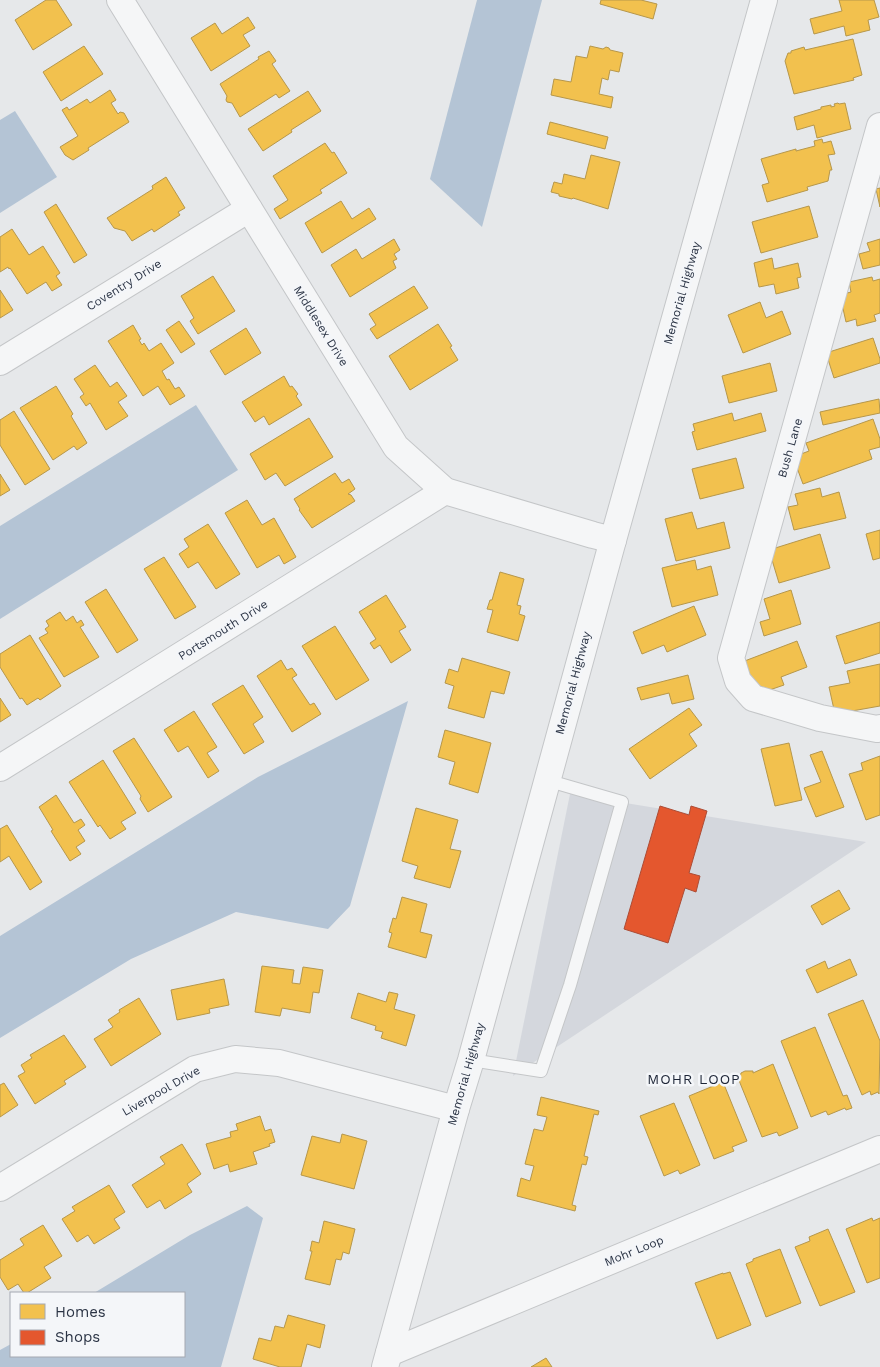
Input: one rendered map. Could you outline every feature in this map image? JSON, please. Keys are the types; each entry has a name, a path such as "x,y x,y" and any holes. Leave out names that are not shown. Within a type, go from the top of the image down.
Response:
{"street":[{"name":"Middlesex Drive","path":"120,0 396,447 445,492 612,540"},
{"name":"Memorial Highway","path":"387,1360 471,1060 612,540 764,0"},
{"name":"Bush Lane","path":"880,126 731,658 738,681 753,698 820,718 880,728"},
{"name":"Coventry Drive","path":"0,362 249,208"},
{"name":"Portsmouth Drive","path":"0,768 445,492"},
{"name":"Liverpool Drive","path":"0,1188 196,1069 235,1058 279,1063 456,1109"},
{"name":"Mohr Loop","path":"387,1360 880,1149"}],"lane":[{"path":"471,1060 542,1071 570,985 622,802 546,780"}],"shaded area":[{"path":"570,794 866,842 513,1076"}],"water":[{"path":"477,0 542,0 482,227 430,179"},
{"path":"15,111 57,177 0,213 0,120"},
{"path":"196,405 238,470 0,619 0,526"},
{"path":"408,701 350,906 328,929 236,912 131,959 0,1038 0,936 258,777"},
{"path":"247,1206 263,1218 221,1367 0,1367 0,1350 10,1345 10,1357 185,1357 185,1292 96,1292 190,1235"}],"building: Homes":[{"path":"46,0 56,0 72,25 33,50 15,20"},
{"path":"601,0 641,0 657,4 653,19 600,4"},
{"path":"839,0 874,0 879,17 868,20 870,30 846,36 844,26 814,34 810,19 842,11"},
{"path":"248,17 255,28 243,35 250,46 211,71 191,38 215,23 222,34"},
{"path":"853,39 862,75 853,78 854,80 794,94 785,61 788,53 804,47 805,50"},
{"path":"84,46 103,74 61,101 43,72"},
{"path":"590,46 603,49 606,47 623,53 619,72 610,70 608,80 602,78 599,94 613,97 611,108 551,95 554,79 571,82 576,56 587,58"},
{"path":"269,51 276,61 272,64 290,91 279,98 276,94 240,117 232,103 227,102 227,96 220,84"},
{"path":"110,90 116,100 111,103 118,114 120,112 124,113 129,122 88,148 89,150 73,160 65,155 60,147 78,136 62,110 67,107 69,110 87,99 90,103"},
{"path":"308,91 321,111 263,151 248,129"},
{"path":"845,103 851,129 817,138 814,125 797,130 794,117 821,109 821,107 835,106 834,104"},
{"path":"550,122 608,137 605,149 547,134"},
{"path":"822,139 823,143 831,141 835,154 828,155 832,170 830,170 828,181 807,187 808,190 767,202 762,185 769,183 761,159 796,149 796,151 815,146 814,141"},
{"path":"325,143 332,153 334,152 347,173 320,190 322,193 280,219 274,209 288,200 273,176"},
{"path":"591,155 620,162 608,209 573,198 559,196 559,194 551,192 554,182 562,184 564,174 585,179"},
{"path":"166,177 185,208 178,212 180,215 154,232 152,229 132,241 125,231 114,228 107,218 153,189 152,186"},
{"path":"880,188 880,207 876,189"},
{"path":"341,201 352,219 369,208 376,219 322,253 305,223"},
{"path":"56,204 87,255 74,263 44,212"},
{"path":"809,206 818,237 761,253 752,222"},
{"path":"12,229 29,255 43,246 60,273 56,276 62,285 52,291 46,282 27,294 10,268 8,267 0,272 0,237"},
{"path":"394,239 400,250 394,254 397,259 393,261 396,268 350,297 331,265 356,249 362,259"},
{"path":"880,239 880,265 863,269 859,254 870,251 867,243"},
{"path":"772,258 774,269 798,263 801,277 797,278 799,288 776,294 774,284 759,287 754,263"},
{"path":"213,276 235,311 198,334 190,321 194,318 181,296"},
{"path":"872,277 873,281 880,279 880,313 874,315 876,321 857,326 856,319 846,322 840,295 851,292 849,282"},
{"path":"414,286 428,308 377,339 370,329 376,325 369,314"},
{"path":"0,290 13,310 0,318"},
{"path":"760,302 766,318 782,311 791,334 743,353 728,315"},
{"path":"179,321 195,344 181,353 166,330"},
{"path":"438,324 452,346 450,347 458,360 410,390 389,356"},
{"path":"133,325 141,339 139,340 142,345 144,343 149,351 161,343 174,363 162,371 175,389 179,387 185,396 170,405 158,386 143,396 108,341"},
{"path":"246,328 261,353 225,375 210,351"},
{"path":"873,338 880,363 834,378 826,353"},
{"path":"770,363 777,391 729,403 722,376"},
{"path":"95,365 110,387 117,382 127,396 118,402 128,416 106,430 90,403 86,406 80,397 84,394 74,379"},
{"path":"284,376 290,387 292,386 298,394 296,396 302,405 269,425 264,416 255,422 242,402"},
{"path":"56,386 73,414 71,416 87,443 77,450 74,446 53,460 20,408"},
{"path":"879,399 880,413 823,425 820,412"},
{"path":"14,411 50,469 25,485 0,445 0,420"},
{"path":"732,413 734,421 761,413 766,431 697,450 692,432 695,431 693,424"},
{"path":"309,418 333,457 285,486 276,473 265,480 250,454"},
{"path":"873,419 880,439 880,447 869,450 872,459 803,484 793,457 809,451 806,443"},
{"path":"736,458 744,488 700,499 692,469"},
{"path":"335,473 342,483 349,479 355,489 348,494 355,501 312,528 299,510 294,499"},
{"path":"0,474 10,490 0,496"},
{"path":"820,488 822,497 839,492 846,518 794,530 788,507 798,505 795,494"},
{"path":"247,500 262,525 274,518 296,557 284,564 279,555 257,568 225,513"},
{"path":"692,512 697,529 724,522 730,548 676,561 665,519"},
{"path":"208,524 240,574 216,589 198,562 188,568 179,554 189,547 184,539"},
{"path":"880,530 880,558 873,560 866,534"},
{"path":"820,534 830,568 779,583 769,550"},
{"path":"164,557 196,607 175,619 144,569"},
{"path":"695,560 697,570 711,566 718,595 672,607 662,568"},
{"path":"500,572 524,579 517,605 521,606 519,614 525,616 518,641 487,632 493,610 487,609 490,600 492,600"},
{"path":"106,589 138,640 117,653 85,602"},
{"path":"791,590 801,624 764,636 760,622 770,619 764,599"},
{"path":"386,595 406,627 399,631 411,650 391,663 380,645 374,649 370,643 376,639 359,612"},
{"path":"694,606 706,635 667,652 664,645 642,654 633,632"},
{"path":"60,612 66,621 73,616 77,623 81,620 84,625 80,627 99,657 64,677 39,638 48,633 45,629 49,626 46,621"},
{"path":"880,622 880,653 845,664 836,636"},
{"path":"335,626 369,680 336,700 302,646"},
{"path":"30,635 61,686 40,700 38,698 27,705 22,698 20,699 0,667 0,654"},
{"path":"797,641 807,667 781,677 784,685 755,695 742,662"},
{"path":"462,658 510,672 504,694 491,691 484,718 448,708 454,686 445,683 449,669 458,672"},
{"path":"281,660 287,670 292,668 297,675 292,678 310,705 314,703 321,714 292,732 257,676"},
{"path":"880,664 880,706 835,714 829,687 850,683 847,671"},
{"path":"688,675 694,699 672,704 669,693 641,700 637,688"},
{"path":"243,685 263,717 253,724 264,742 244,754 212,704"},
{"path":"0,698 11,715 0,722"},
{"path":"689,708 702,725 689,734 697,746 650,779 629,749"},
{"path":"194,711 217,747 207,753 219,771 208,778 188,746 178,752 164,730"},
{"path":"445,730 491,743 478,793 449,784 455,762 438,757"},
{"path":"134,738 172,797 148,812 140,799 141,796 113,751"},
{"path":"789,743 802,800 775,806 761,749"},
{"path":"822,751 844,807 816,817 804,788 821,782 810,755"},
{"path":"880,756 880,815 866,820 849,774 863,770 861,763"},
{"path":"103,760 136,813 121,822 126,829 110,839 100,825 98,827 69,782"},
{"path":"56,795 74,823 81,819 85,825 78,830 85,841 76,847 81,854 70,861 51,831 53,830 39,807"},
{"path":"416,808 458,820 450,849 461,851 450,888 414,878 418,866 402,861"},
{"path":"7,825 42,882 30,890 9,856 0,862 0,829"},
{"path":"839,890 850,909 822,925 811,906"},
{"path":"402,897 427,904 420,932 432,935 426,958 388,947 392,933 389,932 393,918 396,919"},
{"path":"850,959 857,975 817,993 806,970 825,961 828,969"},
{"path":"262,966 294,970 292,983 300,984 303,967 323,970 319,993 313,992 310,1013 282,1008 280,1016 255,1012"},
{"path":"224,979 229,1005 209,1009 210,1013 177,1020 171,990"},
{"path":"389,992 398,994 394,1009 415,1015 406,1046 381,1038 383,1032 375,1030 376,1026 351,1018 358,993 386,1002"},
{"path":"139,998 161,1034 111,1066 94,1039 113,1027 108,1020 120,1012 119,1010"},
{"path":"863,1000 880,1041 879,1094 878,1092 871,1095 870,1091 862,1095 828,1014"},
{"path":"815,1027 843,1096 847,1095 852,1108 846,1110 845,1108 828,1115 826,1111 811,1117 781,1041"},
{"path":"64,1035 86,1067 64,1081 66,1084 35,1104 18,1076 25,1072 21,1065 32,1058 30,1055"},
{"path":"773,1064 798,1128 779,1136 777,1132 762,1137 738,1078 745,1071 753,1071 753,1073"},
{"path":"723,1082 747,1141 732,1147 734,1151 714,1159 689,1096"},
{"path":"4,1083 18,1105 0,1117 0,1085"},
{"path":"541,1097 599,1111 598,1115 594,1114 584,1156 588,1157 586,1165 582,1164 572,1205 576,1206 575,1211 517,1196 521,1178 530,1181 534,1166 525,1164 534,1129 543,1131 547,1117 537,1115"},
{"path":"674,1103 700,1165 680,1174 678,1170 664,1176 640,1116"},
{"path":"260,1116 265,1131 271,1129 275,1142 269,1144 270,1146 253,1152 257,1164 230,1172 228,1164 214,1169 206,1144 231,1137 230,1132 238,1130 236,1124"},
{"path":"342,1134 367,1141 354,1189 301,1175 312,1136 340,1143"},
{"path":"182,1144 201,1174 187,1184 192,1192 165,1209 160,1200 147,1208 132,1185 165,1164 160,1157"},
{"path":"109,1185 125,1212 114,1219 120,1228 94,1244 88,1235 77,1242 62,1219 75,1211 72,1207"},
{"path":"872,1218 873,1221 880,1218 880,1278 867,1283 846,1229"},
{"path":"324,1221 355,1229 349,1254 343,1252 341,1260 336,1259 330,1285 305,1279 312,1251 310,1251 312,1241 319,1243"},
{"path":"43,1225 62,1256 44,1267 51,1278 29,1292 23,1292 18,1284 8,1290 0,1277 0,1260 24,1245 20,1239"},
{"path":"828,1229 855,1292 820,1306 795,1247 810,1241 809,1237"},
{"path":"780,1249 801,1303 766,1317 746,1264 753,1261 753,1259"},
{"path":"730,1272 751,1325 717,1339 695,1283"},
{"path":"288,1315 325,1325 320,1348 307,1344 301,1367 280,1367 253,1359 259,1338 271,1341 275,1326 284,1328"},
{"path":"546,1358 552,1367 531,1367"}],"building: Shops":[{"path":"660,806 689,815 691,806 707,811 689,873 700,876 696,892 685,888 668,943 624,929"}],"district":[{"name":"MOHR LOOP","path":"694,1079"}]}
